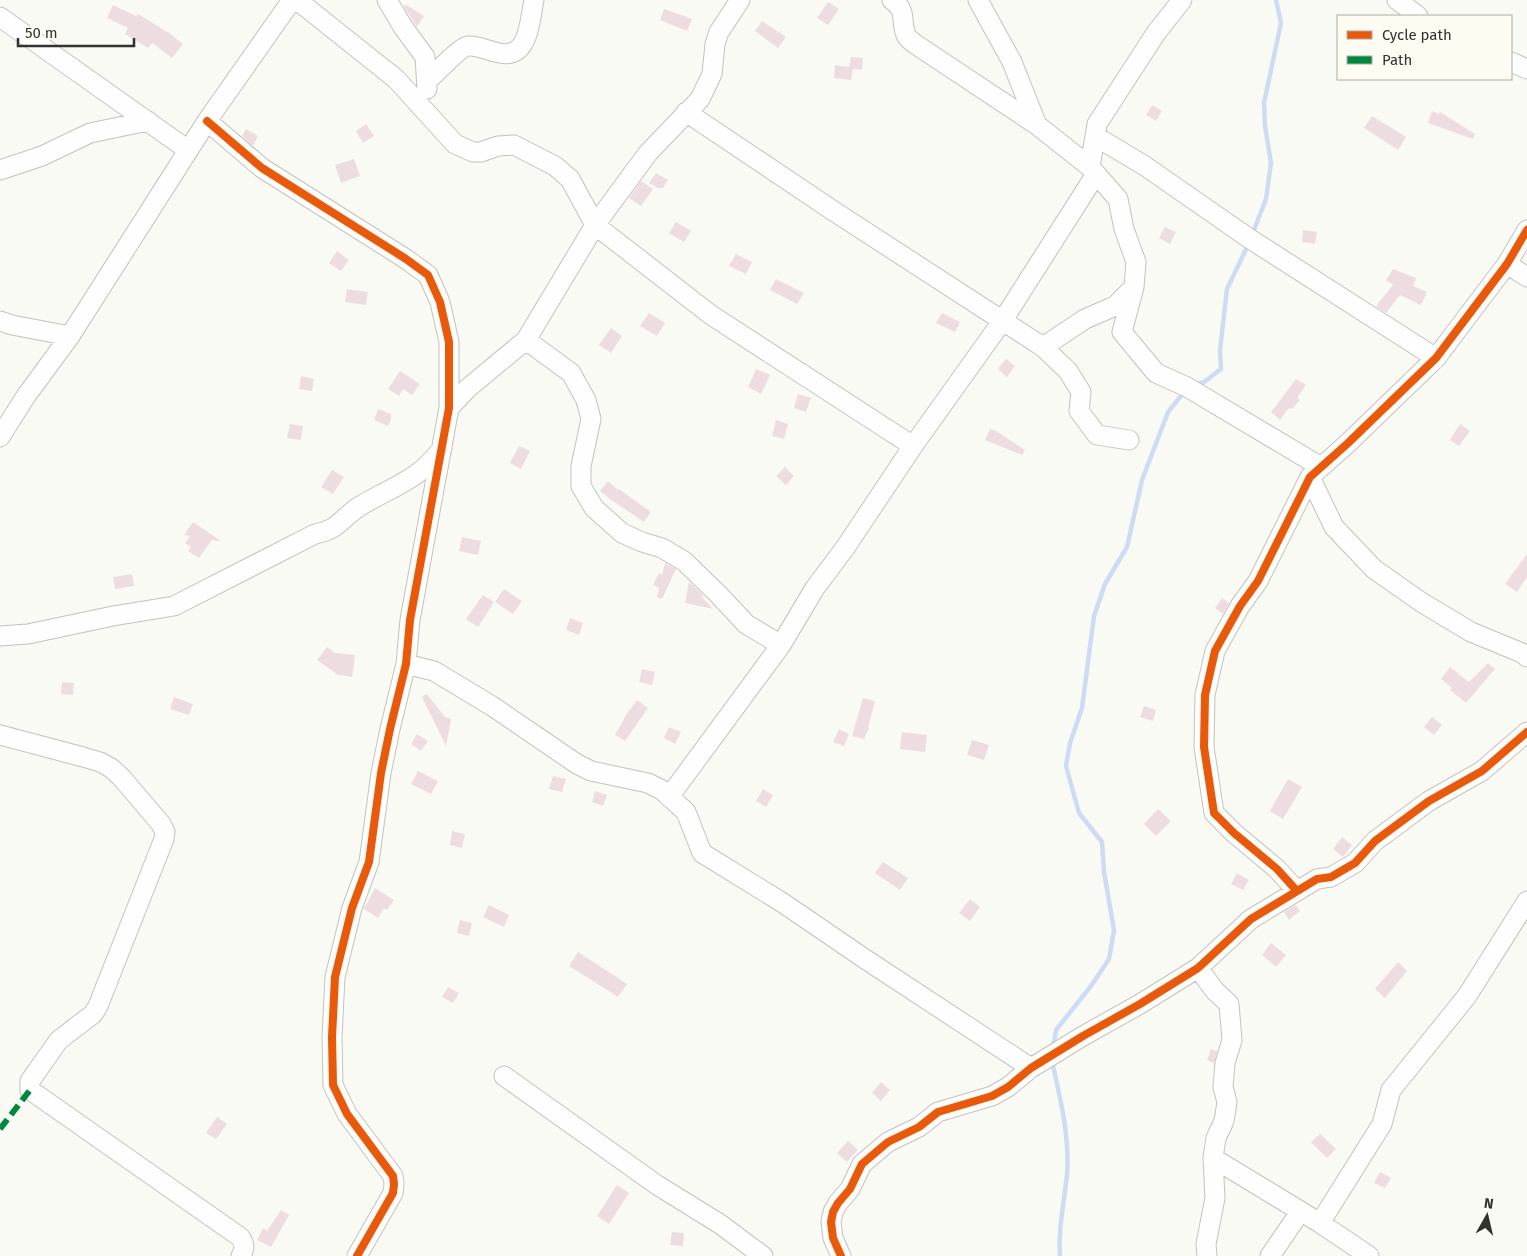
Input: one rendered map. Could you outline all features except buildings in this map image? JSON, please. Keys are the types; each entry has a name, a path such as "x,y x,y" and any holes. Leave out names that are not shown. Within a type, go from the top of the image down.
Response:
{"street":[{"path":"0,437 26,396 70,336 207,121 292,0"},
{"path":"297,0 396,79 455,144 473,152 480,152 498,146 514,145 555,166 570,180 595,226 711,315 913,446"},
{"path":"387,0 403,27 425,57 428,81 427,112"},
{"path":"428,81 465,47 475,46 504,55 512,54 527,37 534,0"},
{"path":"449,408 468,388 526,340 595,226 648,152 700,99 712,74 715,44 719,32 740,0"},
{"path":"892,0 897,3 903,14 907,37 1037,125 1093,171 1118,198 1124,229 1136,262 1134,287 1122,332 1156,373 1187,387 1316,472 1334,527 1374,569 1420,602 1463,627 1527,656"},
{"path":"978,0 1012,62 1037,125"},
{"path":"1397,0 1417,15"},
{"path":"668,797 781,645 815,588 845,548 913,446 1003,320 1093,171 1097,124 1175,2"},
{"path":"0,17 188,150"},
{"path":"1512,62 1527,69"},
{"path":"686,112 835,212 1043,347 1068,371 1082,392 1079,411 1097,435 1129,440"},
{"path":"0,170 42,156 90,133 148,121"},
{"path":"207,121 262,168 428,275 440,302 449,342 449,408 410,620 406,664 381,774 369,862 352,908 334,977 333,1085 347,1114 393,1176 394,1184 393,1192 361,1252"},
{"path":"1095,136 1145,166 1250,239 1436,358"},
{"path":"1296,891 1277,869 1234,833 1214,813 1204,748 1205,696 1215,651 1240,606 1258,581 1316,472 1436,358 1507,264 1527,230"},
{"path":"1507,264 1527,277"},
{"path":"1043,347 1085,319 1115,306 1134,287"},
{"path":"0,321 70,336"},
{"path":"526,340 570,373 586,400 591,419 581,466 581,486 594,508 622,533 662,548 684,561 720,595 746,624 781,645"},
{"path":"0,636 47,630 113,616 174,606 315,534 327,531 340,524 356,509 405,482 423,469 442,449"},
{"path":"406,664 434,671 492,706 564,756 591,771 648,783 662,790 686,812 702,853 783,902 865,960 1031,1068"},
{"path":"841,1256 833,1238 831,1222 836,1207 850,1189 862,1164 888,1142 919,1127 938,1112 992,1096 1008,1087 1031,1068 1198,968 1251,919 1317,879 1331,878 1355,864 1375,840 1429,801 1482,771 1527,732"},
{"path":"0,735 100,762 111,768 161,824 165,832 164,839 98,1006 93,1014 59,1040 30,1081 30,1090 240,1237 245,1246 241,1256"},
{"path":"1320,1223 1382,1124 1391,1090 1467,996 1527,901"},
{"path":"1198,968 1229,1004 1232,1040 1225,1063 1223,1087 1227,1102 1224,1121 1216,1138 1213,1158 1215,1198 1206,1244 1207,1256"},
{"path":"504,1076 658,1185 720,1224 763,1256"},
{"path":"1213,1158 1320,1223 1369,1256"},
{"path":"1270,1256 1300,1212"}],"waterway":[{"path":"1252,235 1266,199 1271,163 1265,126 1264,103 1281,23 1276,0"},
{"path":"1195,385 1204,382 1221,369 1220,350 1227,289 1248,245"},
{"path":"1053,1048 1056,1030 1091,986 1109,959 1114,930 1104,872 1102,842 1079,813 1066,766 1070,743 1082,708 1094,616 1105,584 1127,547 1142,480 1168,412 1185,391"},
{"path":"1052,1061 1064,1117 1068,1160 1060,1256"}],"marked path":[{"path":"0,1129 30,1090"}],"cycle path":[{"path":"207,121 262,168 406,259 428,275 440,302 449,342 449,408 410,620 406,664 381,773 369,862 352,908 335,977 332,1037 333,1085 347,1114 393,1176 394,1184 393,1193 357,1256"},
{"path":"1297,891 1277,869 1234,833 1214,813 1204,747 1205,695 1215,651 1240,606 1258,581 1310,477 1436,358 1507,264 1527,230"},
{"path":"841,1256 833,1238 831,1222 833,1212 850,1189 862,1164 888,1142 919,1127 938,1112 992,1096 1008,1087 1031,1068 1198,968 1251,919 1317,879 1331,877 1355,863 1375,841 1429,801 1482,771 1527,732"}]}
